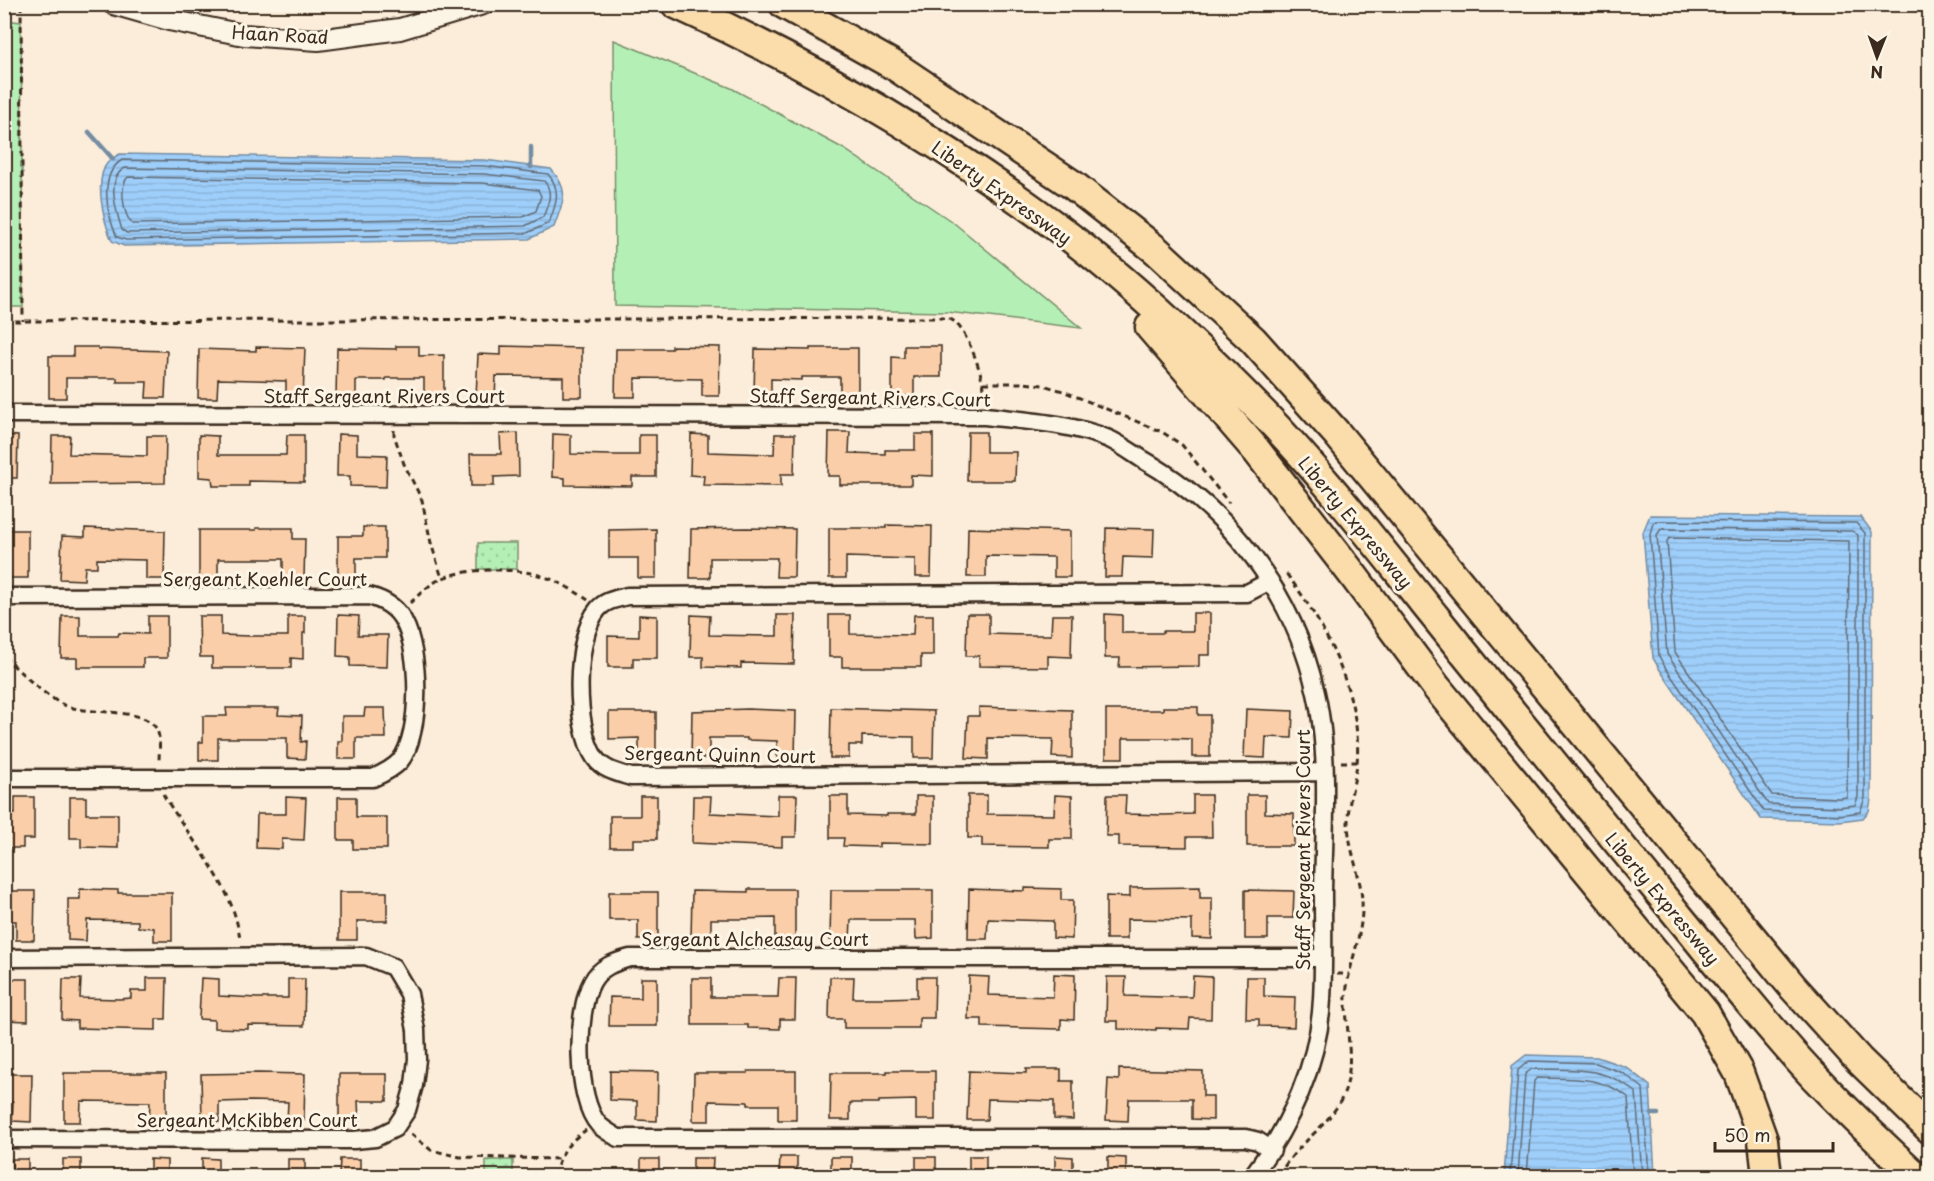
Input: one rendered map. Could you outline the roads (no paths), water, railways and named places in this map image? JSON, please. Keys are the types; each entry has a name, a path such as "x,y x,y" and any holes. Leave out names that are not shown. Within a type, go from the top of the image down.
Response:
{"highway":[{"name":"Liberty Expressway","path":"676,4 817,73 925,138 1044,218 1129,286 1202,353 1265,415 1339,498 1603,825 1783,1042 1834,1098 1916,1176"},
{"path":"784,4 895,66 1073,184 1156,250 1253,340 1338,435 1792,986 1859,1060 1928,1127"},
{"path":"1044,218 1155,332 1256,450 1437,688 1705,1013 1739,1073 1763,1140 1767,1176"}],"street":[{"name":"Haan Road","path":"113,4 169,20 244,35 318,40 400,29 483,4"},
{"name":"Staff Sergeant Rivers Court","path":"4,414 985,416 1070,427 1090,433 1109,440 1169,474 1208,505 1237,536 1270,581 1291,619 1305,652 1317,694 1322,734 1324,772 1322,1000 1316,1042 1296,1105 1272,1150 1252,1176"},
{"name":"Sergeant Quinn Court","path":"1270,581 1247,593 627,596 609,601 599,608 587,635 580,663 580,696 585,739 595,759 610,771 631,777 1324,772"},
{"name":"Sergeant Koehler Court","path":"4,597 369,596 384,600 398,613 411,640 416,680 416,705 408,744 400,761 373,778 4,778"},
{"name":"Sergeant McKibben Court","path":"4,958 366,956 393,967 409,994 416,1030 417,1059 414,1085 407,1110 395,1128 375,1137 354,1140 4,1139"},
{"name":"Sergeant Alcheasay Court","path":"1272,1150 1258,1141 1246,1138 618,1138 597,1122 589,1108 582,1078 580,1048 584,1012 592,981 611,963 630,958 1322,958"}],"water":[{"path":"120,154 485,160 551,169 561,184 563,197 554,227 529,239 124,246 112,241 101,201 101,179 104,170 108,162"},
{"path":"1650,515 1861,517 1872,532 1871,799 1869,811 1863,818 1840,821 1761,819 1653,658 1643,532"},
{"path":"1526,1055 1597,1057 1626,1067 1650,1086 1655,1176 1504,1176 1512,1066"}],"waterway":[{"path":"89,132 113,159"},
{"path":"531,147 531,167"},
{"path":"1652,1114 1658,1114"}]}
